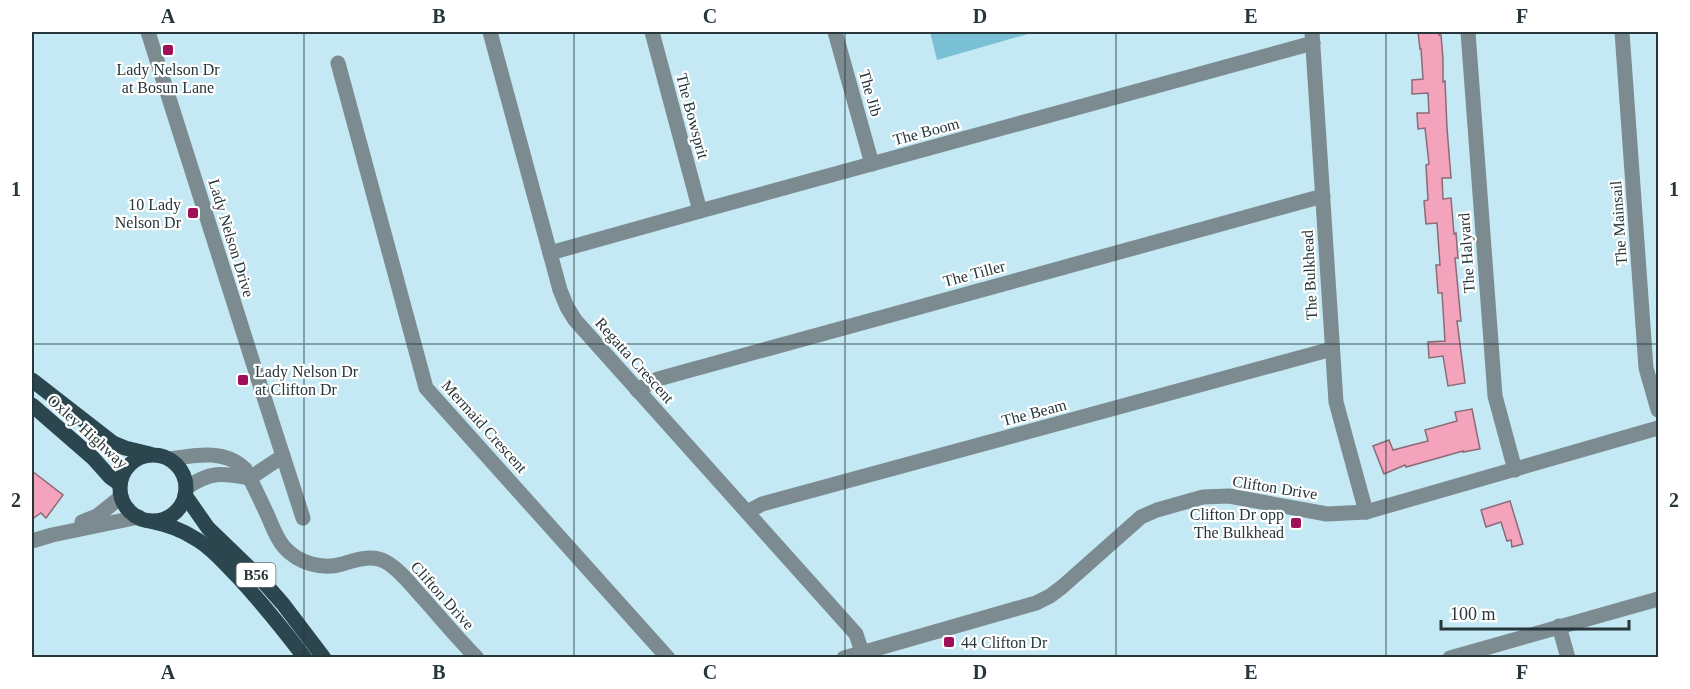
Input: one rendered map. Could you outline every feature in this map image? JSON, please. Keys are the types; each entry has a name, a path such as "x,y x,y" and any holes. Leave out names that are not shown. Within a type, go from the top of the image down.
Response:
{"main road":[{"name":"Oxley Highway","path":"32,380 113,442 125,448 162,457"},
{"name":"Oxley Highway","path":"32,405 93,458 121,490"},
{"path":"162,457 145,455 136,459 123,474 121,490 131,512 144,519 159,520 168,517 182,504 185,491"},
{"name":"B56","path":"162,457 182,471 185,491 208,528 261,579 324,657"},
{"name":"B56","path":"144,519 183,531 209,548 245,585 305,657"}],"street":[{"name":"Lady Nelson Drive","path":"148,32 303,518"},
{"name":"Regatta Crescent","path":"490,32 560,290 571,313 856,634 862,652"},
{"name":"The Bowsprit","path":"652,32 700,211"},
{"name":"The Jib","path":"835,32 872,164"},
{"name":"The Halyard","path":"1468,32 1495,396 1515,470"},
{"name":"The Mainsail","path":"1622,32 1646,368 1659,410"},
{"name":"The Boom","path":"550,253 872,164 1312,37"},
{"name":"The Bulkhead","path":"1312,37 1336,402 1366,512"},
{"name":"Mermaid Crescent","path":"338,63 426,388 668,657"},
{"name":"The Tiller","path":"637,390 658,379 1323,196"},
{"name":"The Beam","path":"747,512 762,504 1332,349"},
{"name":"Clifton Drive","path":"844,657 1036,603 1050,597 1141,517 1156,510 1203,497 1229,496 1327,514 1366,512 1659,428"},
{"name":"Clifton Drive","path":"162,457 209,454 238,462 250,478 276,534 290,553 301,560 326,567 373,558 389,564 407,580 477,657"},
{"path":"185,491 200,478 216,474 250,478 283,456"},
{"path":"32,541 97,516 109,509 121,490"},
{"path":"52,535 144,519"},
{"path":"1450,657 1659,599"},
{"path":"1559,626 1569,657"}],"shaded area":[{"path":"930,32 1035,32 937,60"}],"building":[{"path":"1418,32 1439,32 1441,35 1443,82 1445,81 1451,178 1442,178 1443,199 1451,198 1454,234 1456,233 1458,258 1455,258 1461,321 1457,321 1465,383 1448,386 1443,356 1429,358 1428,342 1445,341 1442,293 1438,293 1436,265 1440,265 1437,223 1426,224 1424,201 1428,200 1426,165 1429,164 1425,128 1418,129 1417,113 1429,113 1428,93 1412,94 1412,80 1423,79"},
{"path":"1472,409 1480,449 1463,451 1406,467 1405,465 1384,474 1373,446 1389,440 1393,450 1428,441 1425,430 1457,421 1455,412"},
{"path":"32,471 63,495 46,518 41,513 32,519"},
{"path":"1510,501 1523,544 1512,547 1511,540 1507,541 1501,522 1486,527 1481,510"}],"place":[{"name":"Lady Nelson Dr at Bosun Lane","path":"168,50"},
{"name":"10 Lady Nelson Dr","path":"193,213"},
{"name":"Lady Nelson Dr at Clifton Dr","path":"243,380"},
{"name":"Clifton Dr opp The Bulkhead","path":"1296,523"},
{"name":"44 Clifton Dr","path":"949,642"}]}
